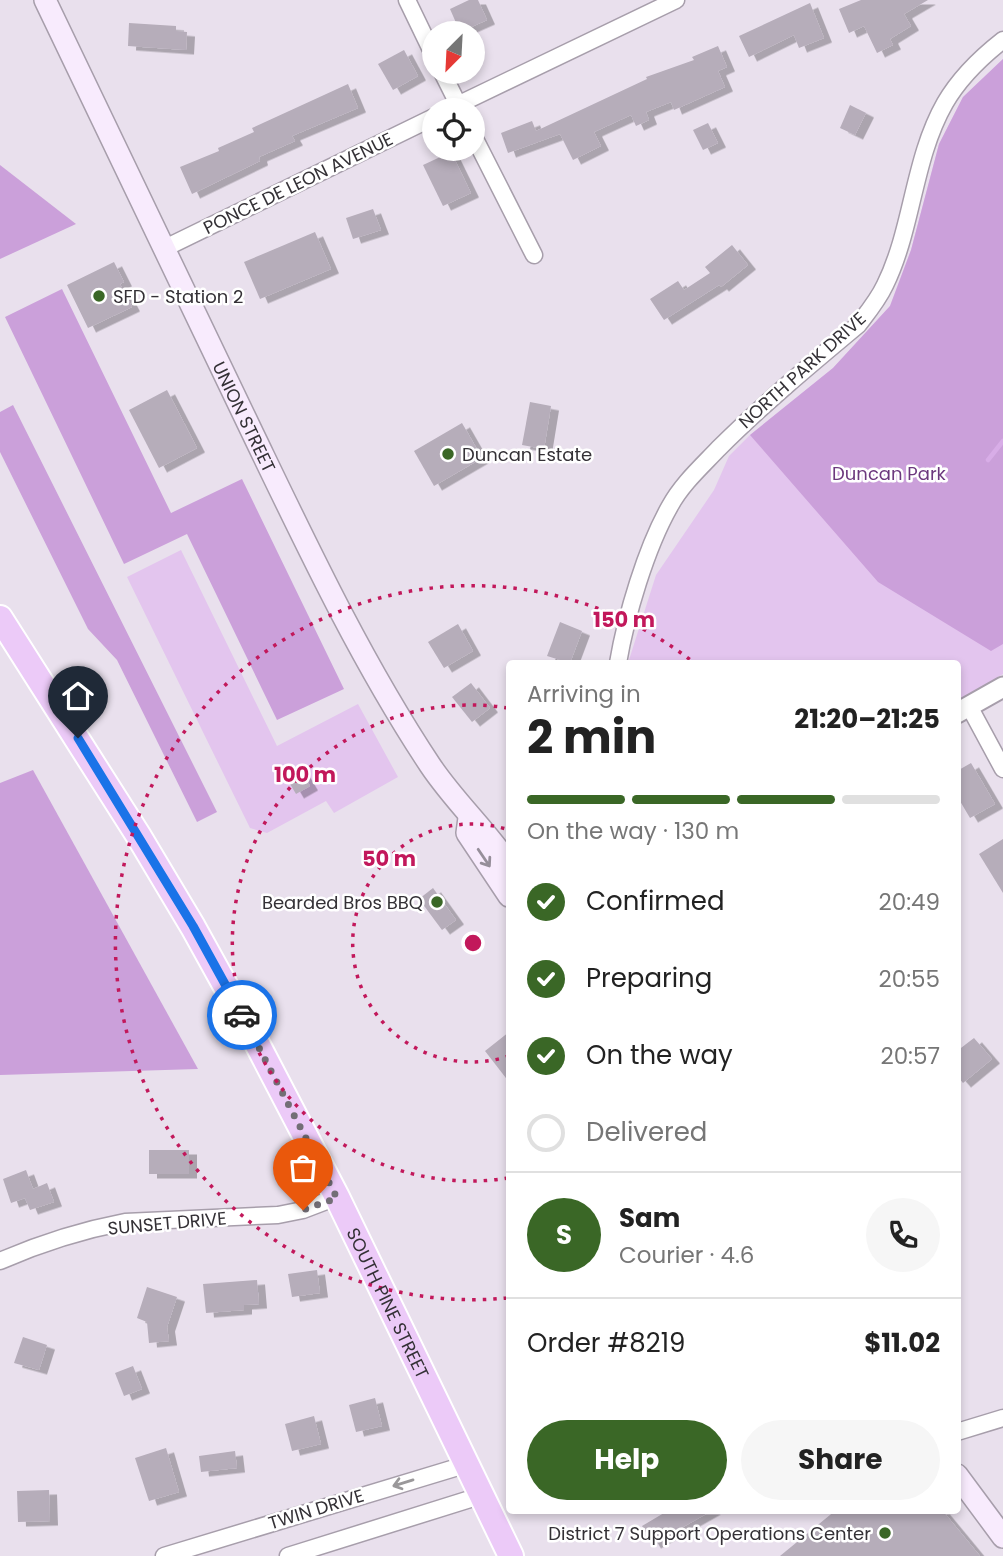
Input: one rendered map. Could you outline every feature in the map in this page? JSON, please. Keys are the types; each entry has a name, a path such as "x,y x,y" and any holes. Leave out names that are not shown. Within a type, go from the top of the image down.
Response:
{"highway":[{"name":"SOUTH PINE STREET","path":"0,618 85,749 193,926 337,1198 511,1556"}],"main road":[{"name":"UNION STREET","path":"45,0 336,602 379,681 430,765 470,818 490,836 506,860"},
{"name":"UNION STREET","path":"470,818 467,833 506,892"},
{"path":"961,1480 1003,1537"}],"street":[{"path":"407,0 422,32"},
{"path":"476,98 676,0"},
{"name":"NORTH PARK DRIVE","path":"619,660 628,618 646,561 669,507 687,481 736,429 858,325 873,306 894,263 932,129 945,103 962,79 982,57 1003,40"},
{"name":"PONCE DE LEON AVENUE","path":"163,248 422,123"},
{"path":"485,159 534,255"},
{"path":"1003,687 963,710 1003,769"},
{"name":"SUNSET DRIVE","path":"0,1261 107,1226 278,1214 303,1210 337,1198"},
{"path":"961,1431 1003,1418"},
{"name":"TWIN DRIVE","path":"164,1556 468,1464"},
{"name":"TWIN DRIVE","path":"288,1556 483,1495"}],"green space":[{"name":"Duncan Park","path":"1003,59 1003,674 961,699 961,660 629,660 656,575 714,490 729,456 750,435 833,368 890,306 911,250 939,144 963,97"},
{"name":"Duncan Park","path":"1003,59 1003,644 991,651 878,582 750,435 833,368 890,306 911,250 939,144 963,97"},
{"path":"0,165 76,224 0,259"},
{"path":"62,289 171,513 242,479 344,689 277,720 187,534 124,564 5,317"},
{"path":"13,405 217,812 197,822 117,660 88,629 0,452 0,412"},
{"path":"181,550 277,746 358,704 398,777 334,813 326,801 267,833 250,828 127,577"},
{"path":"33,770 198,1069 0,1075 0,783"}],"building":[{"path":"469,0 478,0 487,20 455,21 450,9"},
{"path":"861,0 928,0 904,14 911,26 890,39 893,45 877,53 864,26 849,33 839,9"},
{"path":"810,3 824,38 799,48 794,35 749,57 739,36"},
{"path":"129,23 176,26 176,31 187,32 186,50 128,46"},
{"path":"718,46 727,67 718,71 725,87 674,110 671,102 646,112 649,120 636,126 631,115 594,132 601,146 573,160 560,134 508,153 501,133 532,121 536,131 647,79 646,77 694,60 692,57"},
{"path":"404,50 418,76 393,90 378,64"},
{"path":"348,84 358,108 292,136 295,141 259,157 260,161 192,194 180,167 219,151 218,148 254,132 252,128"},
{"path":"850,105 866,113 855,135 840,128"},
{"path":"708,123 718,143 703,150 693,130"},
{"path":"432,161 455,161 471,193 443,206 423,165"},
{"path":"373,209 381,230 353,239 346,218"},
{"path":"315,232 331,269 260,299 244,262"},
{"path":"732,245 748,265 721,287 719,285 664,320 650,299 678,281 684,290 710,273 705,267"},
{"name":"SFD - Station 2","path":"114,262 124,282 120,284 132,307 88,328 67,285"},
{"path":"167,390 197,448 159,468 129,410"},
{"path":"530,402 551,406 544,449 522,445"},
{"name":"Duncan Estate","path":"462,423 482,458 434,486 414,451"},
{"path":"560,622 582,631 571,660 547,656"},
{"path":"458,624 473,651 444,668 428,642"},
{"path":"471,683 490,708 472,722 452,697"},
{"path":"971,763 995,804 970,818 961,803 961,769"},
{"path":"300,769 310,786 296,794 286,777"},
{"path":"1003,839 1003,893 979,854"},
{"path":"433,888 456,920 442,930 419,899"},
{"path":"506,1034 506,1078 485,1051"},
{"path":"974,1038 992,1059 963,1083 961,1081 961,1048"},
{"path":"149,1150 189,1150 189,1174 149,1174"},
{"path":"26,1170 33,1189 47,1183 54,1202 30,1210 25,1198 11,1203 3,1179"},
{"path":"317,1270 320,1293 292,1297 288,1274"},
{"path":"257,1280 259,1304 244,1305 244,1310 206,1313 203,1284"},
{"path":"147,1287 177,1297 167,1327 169,1341 149,1343 147,1322 137,1318"},
{"path":"23,1337 47,1345 39,1370 14,1363"},
{"path":"133,1366 142,1389 124,1396 115,1373"},
{"path":"375,1398 382,1426 356,1432 349,1405"},
{"path":"314,1416 321,1444 292,1451 285,1424"},
{"path":"166,1448 179,1492 149,1501 135,1458"},
{"path":"235,1451 237,1468 201,1472 199,1456"},
{"path":"49,1490 50,1521 18,1522 17,1491"},
{"path":"662,1514 706,1514 653,1544 642,1526"},
{"name":"District 7 Support Operations Center","path":"831,1514 945,1514 980,1556 780,1556"}],"waterway":[{"path":"988,460 1003,441"}],"way so far":[{"path":"242,1015 337,1198 303,1210"}],"place":[{"name":"SFD - Station 2","path":"99,296"},
{"name":"Duncan Estate","path":"448,454"},
{"name":"Bearded Bros BBQ","path":"437,902"},
{"name":"District 7 Support Operations Center","path":"885,1533"}],"route":[{"path":"78,738 193,926 242,1015"}]}
